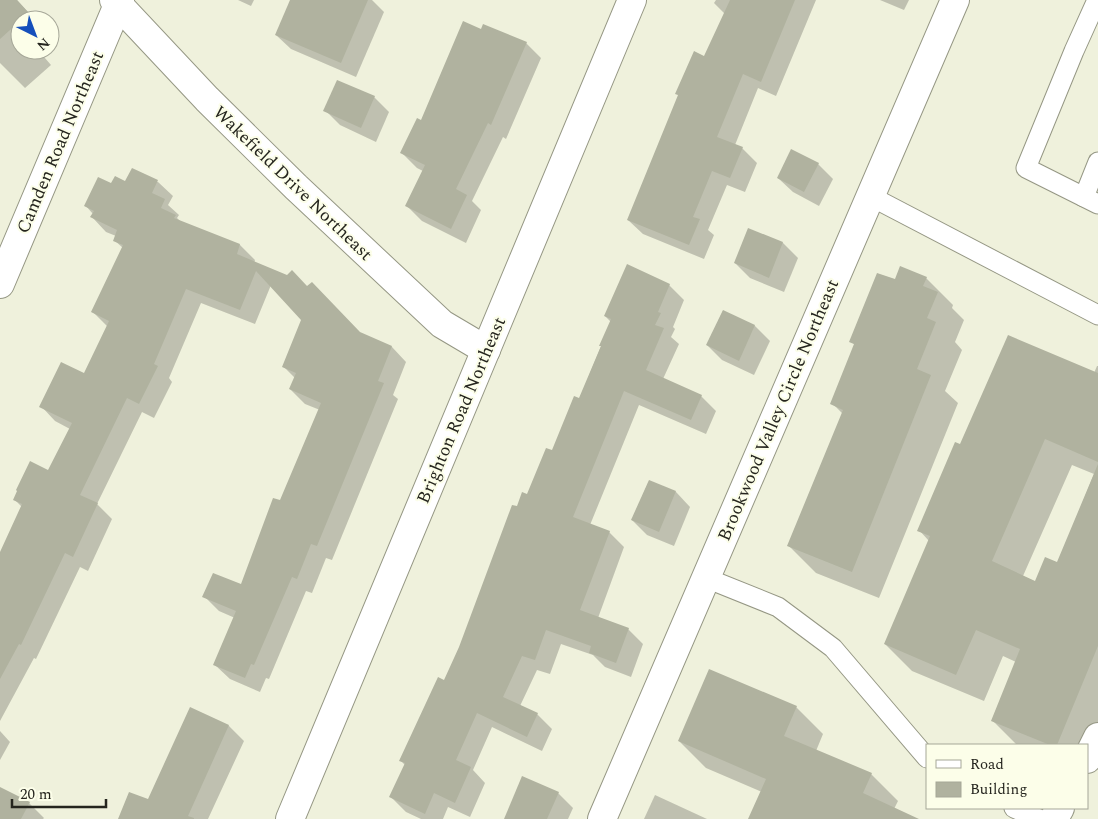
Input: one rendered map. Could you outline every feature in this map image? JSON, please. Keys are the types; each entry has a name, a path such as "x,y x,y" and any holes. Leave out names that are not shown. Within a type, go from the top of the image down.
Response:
{"street":[{"name":"Brighton Road Northeast","path":"290,819 632,0"},
{"name":"Brookwood Valley Circle Northeast","path":"602,819 954,0"},
{"name":"Wakefield Drive Northeast","path":"117,1 207,99 303,194 442,324 486,350"},
{"name":"Camden Road Northeast","path":"0,284 117,1"},
{"path":"1088,756 1098,736"}],"lane":[{"path":"1097,0 1026,168 1091,201 1098,162"},
{"path":"870,196 1098,315"},
{"path":"706,578 778,607 833,648 926,757"},
{"path":"1016,809 1039,819"}],"building":[{"path":"0,0 17,0 26,10 10,10 10,30 0,39"},
{"path":"290,0 368,0 341,63 275,35"},
{"path":"730,0 795,0 761,82 743,74 717,137 743,147 730,178 712,171 693,217 700,219 689,245 627,220 678,95 675,94 694,51 704,56"},
{"path":"463,21 481,29 483,24 527,42 491,125 488,123 456,189 467,195 451,229 405,206 425,165 400,153 417,118 421,120"},
{"path":"337,80 375,96 361,128 323,111"},
{"path":"791,149 819,163 804,192 777,178"},
{"path":"132,168 158,180 152,193 165,199 161,208 176,215 174,218 240,244 237,254 287,275 292,270 307,286 312,282 360,332 392,346 378,381 384,383 317,546 311,544 297,579 292,577 254,665 251,664 245,678 213,665 236,611 202,597 213,573 241,584 273,498 280,500 321,403 289,389 296,373 282,367 301,320 256,271 240,310 186,289 154,364 158,366 139,404 127,398 80,495 98,503 73,557 65,553 21,645 19,644 0,679 0,552 22,504 13,500 30,461 48,470 72,423 39,407 61,362 84,373 109,321 91,312 123,245 113,241 117,230 90,217 94,211 84,206 98,177 111,183 115,176 125,181"},
{"path":"748,228 783,242 769,278 734,263"},
{"path":"627,264 670,284 658,312 661,313 655,325 664,328 646,370 702,395 691,420 624,391 573,517 610,531 580,610 629,628 616,663 589,653 591,646 546,630 535,660 522,656 503,697 538,713 527,737 477,713 456,760 471,767 455,803 434,793 425,814 389,797 405,763 399,761 438,677 444,680 459,647 512,505 517,506 522,492 527,494 546,448 552,450 574,396 579,398 611,319 604,316"},
{"path":"900,266 927,277 923,286 938,292 927,318 936,322 917,369 931,375 852,572 787,546 843,410 830,404 854,344 849,342 877,273 895,279"},
{"path":"723,310 755,325 739,361 706,345"},
{"path":"1008,335 1098,373 1098,462 1045,439 992,561 1035,581 1045,557 1057,562 1098,464 1098,646 1057,744 1048,744 991,721 1020,649 976,630 956,675 884,644 930,536 917,531 955,442 960,444"},
{"path":"649,480 676,491 659,532 631,520"},
{"path":"709,669 797,706 784,736 872,773 863,793 919,819 748,819 766,779 678,741"},
{"path":"190,707 229,725 188,816 194,819 118,819 129,792 148,799"},
{"path":"522,776 559,792 547,819 504,819"},
{"path":"0,787 30,802 21,819 0,819"}]}
